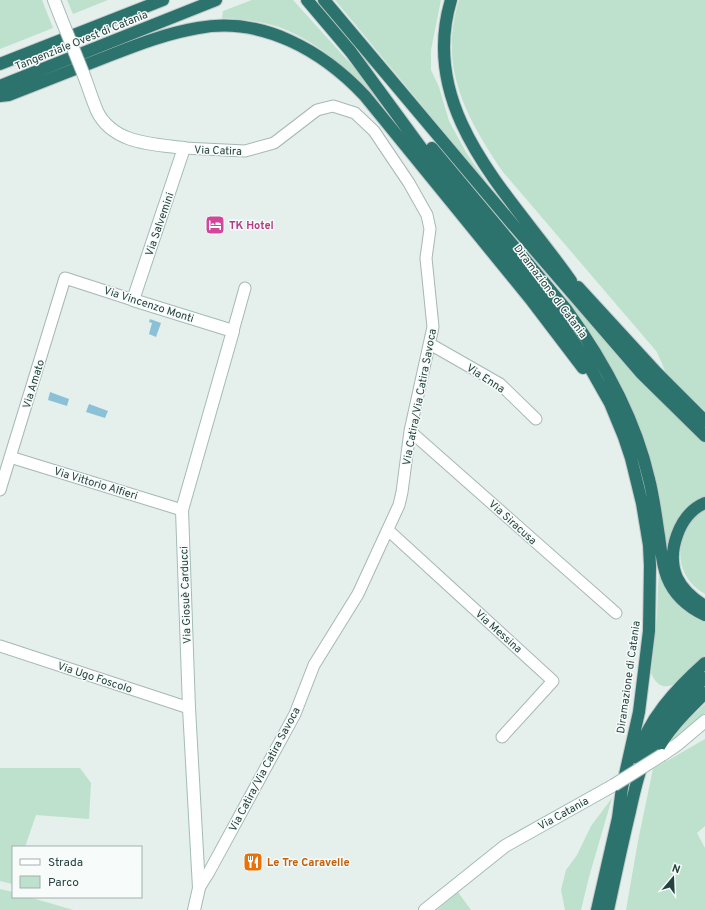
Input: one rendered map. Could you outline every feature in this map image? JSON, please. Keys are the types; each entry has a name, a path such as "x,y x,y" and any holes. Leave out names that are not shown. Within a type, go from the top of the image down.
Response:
{"highway":[{"path":"109,22 146,0"},
{"name":"Tangenziale Ovest di Catania","path":"0,64 163,0"},
{"name":"Tangenziale Ovest di Catania","path":"0,86 216,0"},
{"name":"Diramazione di Catania","path":"307,0 351,52 422,149 557,317 584,357 601,386 617,417 631,458 646,525 650,566 650,619 647,655 639,712 622,788 618,818 597,910"},
{"name":"Diramazione di Catania","path":"324,0 515,227 642,374 705,436"},
{"path":"452,0 448,13 444,44 446,73 450,92 462,127 474,149 495,179 568,277 608,334"},
{"path":"0,96 9,95 141,44 199,28 215,26 245,28 274,34 301,45 331,64 365,96 532,301 579,364 601,386"},
{"path":"351,52 538,274 566,309 593,348 607,371 627,411 643,453 654,501 663,564 667,578 680,598 688,605 705,615"},
{"path":"515,227 568,277 656,373 705,421"},
{"path":"705,503 693,510 682,525 678,533 673,555 677,577 686,592 705,606"},
{"path":"618,818 638,754 649,729 674,693 705,663"},
{"path":"608,910 633,798 645,759 658,731 672,711 682,699 705,678"},
{"path":"615,910 636,813 649,766 666,735 681,717 705,693"}],"street":[{"name":"Via Catira","path":"54,0 98,112 112,130 120,136 131,140 184,148 245,151 274,143 318,110 333,106 355,113 374,131 410,183 427,215"},
{"name":"Via Salvemini","path":"133,300 184,148"},
{"name":"Via Catira/Via Catira Savoca","path":"199,888 295,714 314,665 358,594 399,505 410,430 433,327 426,258 430,229 427,215"},
{"name":"Via Vincenzo Monti","path":"65,278 233,331"},
{"name":"Via Amato","path":"0,490 65,278"},
{"name":"Via Giosuè Carducci","path":"194,910 199,888 189,708 182,510 245,288"},
{"name":"Via Enna","path":"430,344 500,384 536,419"},
{"name":"Via Siracusa","path":"410,430 616,612"},
{"name":"Via Vittorio Alfieri","path":"10,457 182,510"},
{"name":"Via Messina","path":"388,530 553,681 502,737"},
{"name":"Via Ugo Foscolo","path":"0,646 189,708"},
{"name":"Via Catania","path":"425,910 505,846 614,785 678,744 705,721"}],"green space":[{"path":"0,0 42,0 53,28 0,49"},
{"path":"67,0 108,0 73,14"},
{"path":"252,0 293,0 358,72 383,105 347,70 323,50 295,34 265,23 222,18 223,11"},
{"path":"335,0 441,0 431,50 431,70 439,87 449,121 467,154 495,194"},
{"path":"459,0 705,0 705,411 666,373 657,352 503,172 490,152 467,111 459,91 454,70 452,48 453,25"},
{"path":"560,288 653,391 705,443 705,497 696,501 683,512 678,519 672,534 669,552 667,552 659,492 643,438 623,391 590,334"},
{"path":"705,509 705,594 694,586 686,576 681,564 680,552 682,540 687,528"},
{"path":"659,566 705,619 705,655 686,676 678,682 664,686 657,682 651,673 657,615"},
{"path":"705,704 705,713 673,740 672,739 686,722"},
{"path":"705,739 705,826 697,833 705,848 705,910 626,910 653,769"},
{"path":"0,768 80,768 91,783 89,819 36,815 25,846 12,846 12,884 0,881"},
{"path":"612,798 581,910 565,910 561,890 566,870 577,855 591,826"},
{"path":"0,889 12,892 12,898 32,898 73,910 0,910"},
{"path":"458,892 471,910 437,910"}],"water":[{"path":"150,319 161,323 156,337 149,334 152,323 149,322"},
{"path":"50,392 69,399 67,406 48,400"},
{"path":"89,404 108,411 105,418 86,412"}],"place":[{"name":"TK Hotel","path":"215,225"},
{"name":"Le Tre Caravelle","path":"253,862"}]}
